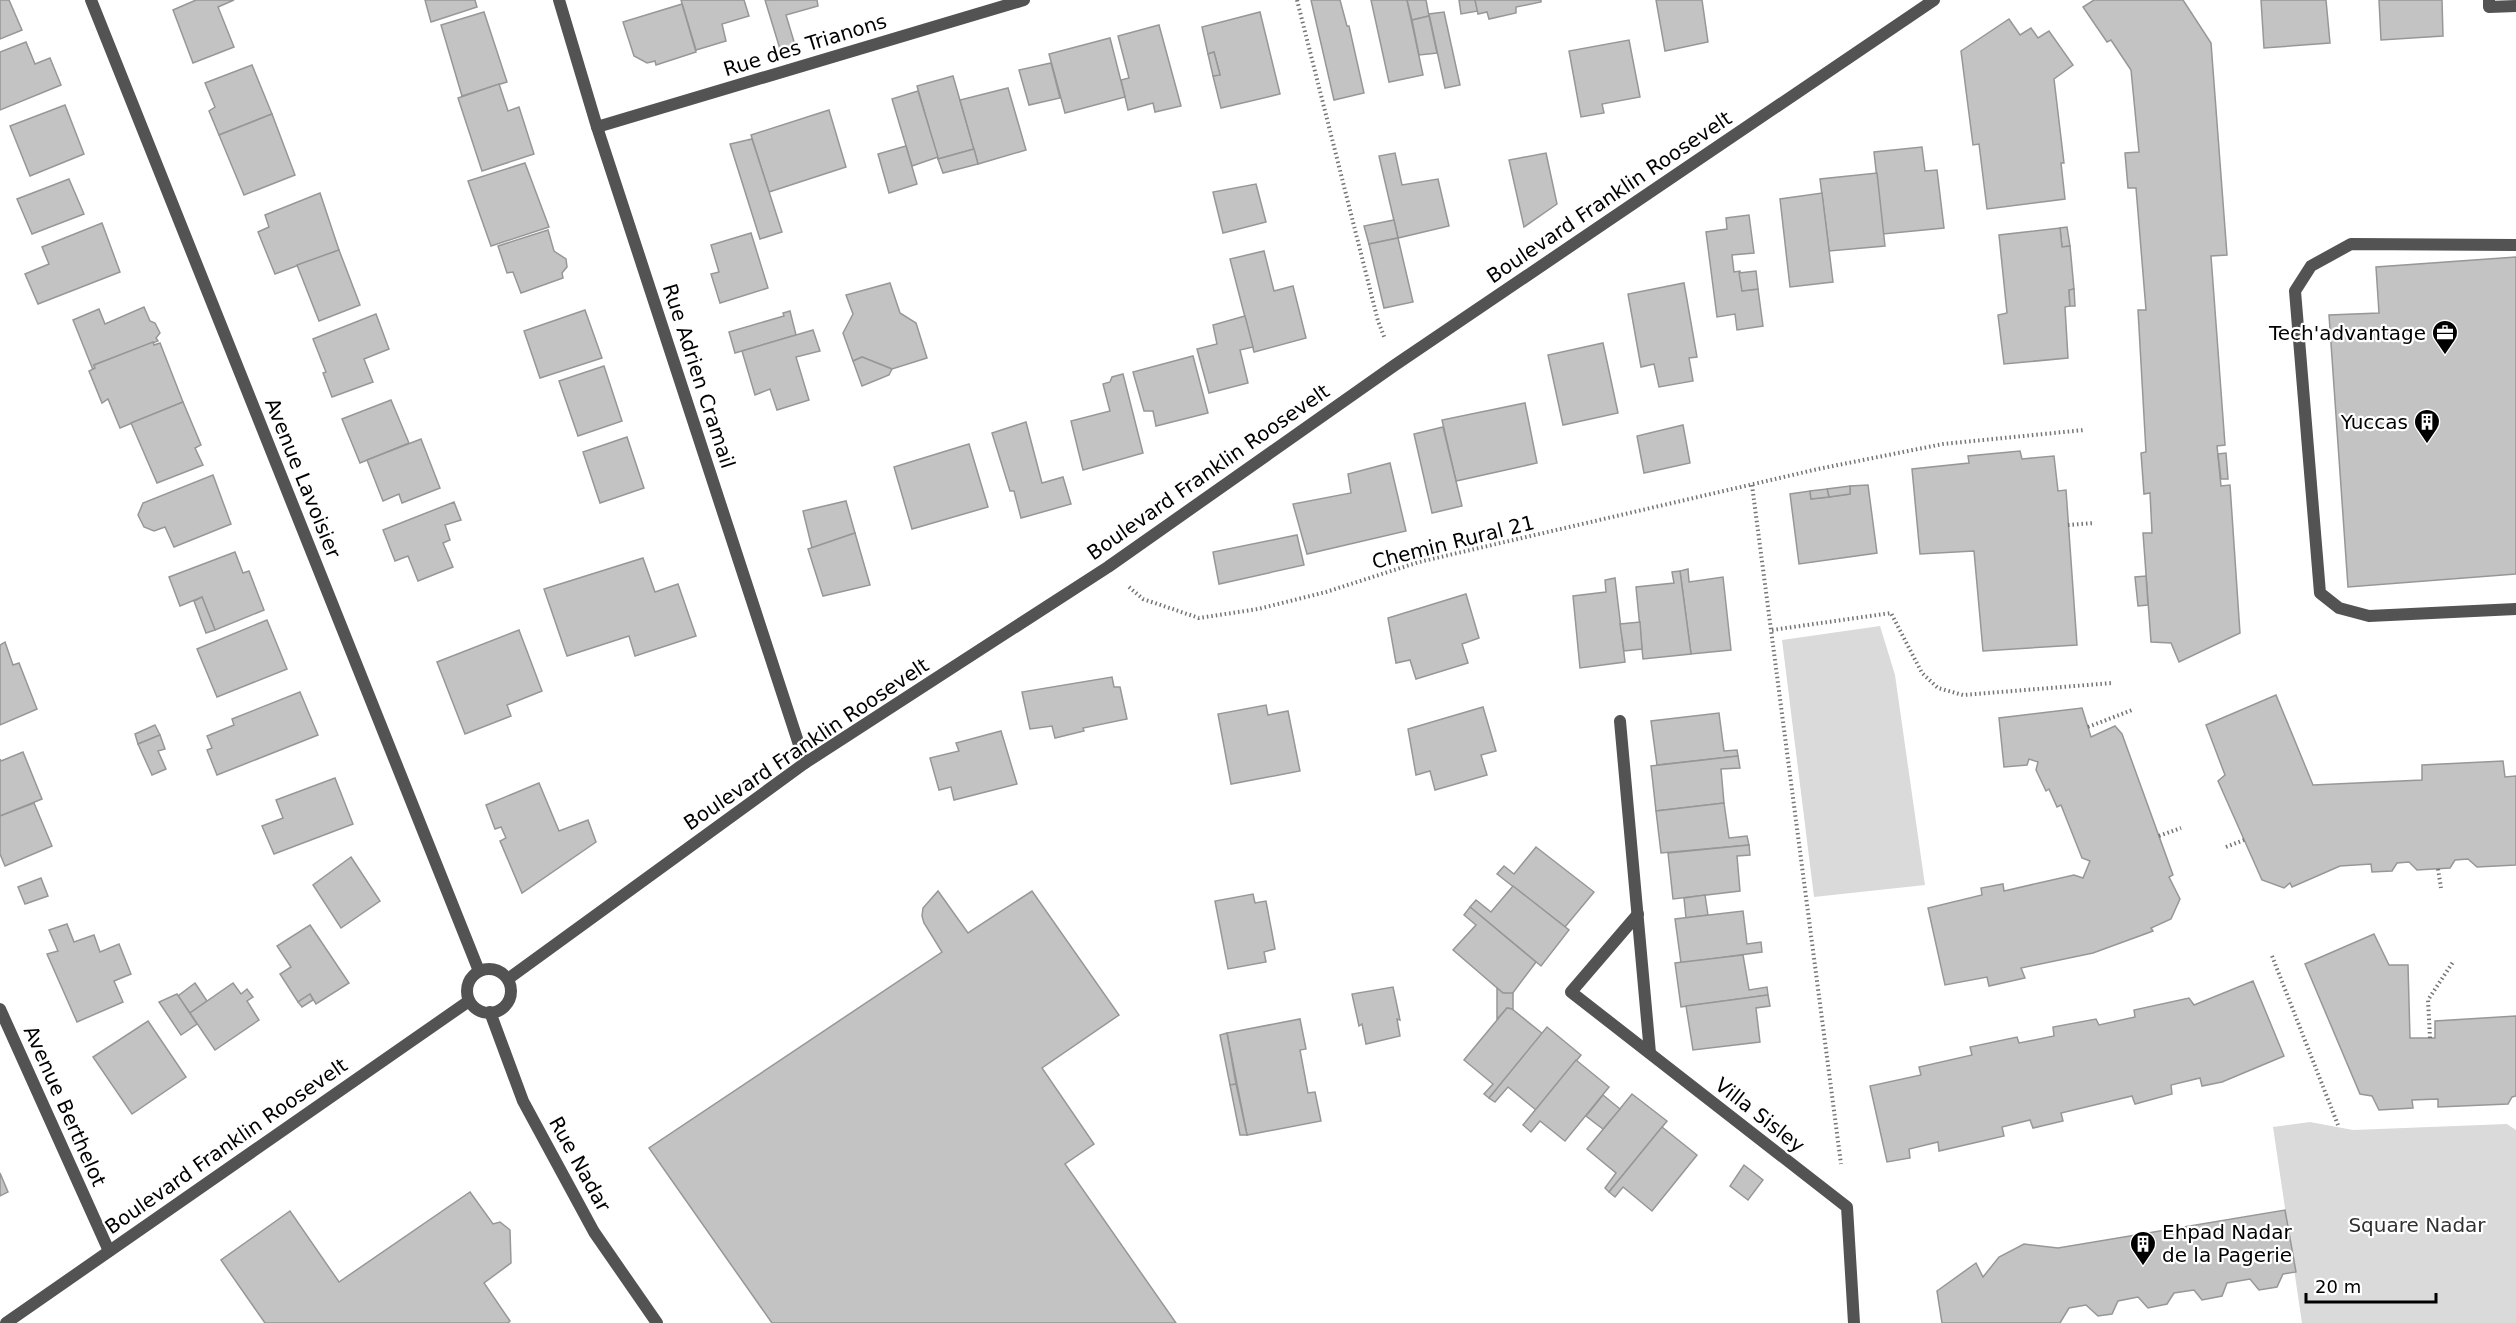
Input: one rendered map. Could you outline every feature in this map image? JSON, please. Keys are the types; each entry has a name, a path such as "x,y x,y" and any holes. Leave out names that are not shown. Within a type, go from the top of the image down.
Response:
{"street":[{"name":"Avenue Lavoisier","path":"91,0 478,971"},
{"name":"Rue Adrien Cramail","path":"560,0 597,127 805,763"},
{"name":"Rue des Trianons","path":"597,127 1024,0"},
{"name":"Boulevard Franklin Roosevelt","path":"508,979 805,763 1108,567 1395,365 1934,0"},
{"path":"2489,0 2489,7 2516,6"},
{"path":"2516,245 2351,244 2311,266 2295,291 2320,593 2340,608 2369,616 2516,609"},
{"path":"1620,721 1650,1053"},
{"name":"Villa Sisley","path":"1638,914 1571,992 1847,1207"},
{"path":"494,969 508,979 510,987 508,1001 503,1007 490,1012 476,1009 469,1002 467,987 478,971 494,969"},
{"name":"Boulevard Franklin Roosevelt","path":"6,1323 469,1002"},
{"name":"Avenue Berthelot","path":"0,1009 109,1251"},
{"name":"Rue Nadar","path":"490,1012 523,1101 594,1232 657,1323"},
{"path":"1847,1207 1854,1323"}],"path":[{"path":"1297,0 1378,321 1395,365"},
{"name":"Chemin Rural 21","path":"1108,567 1143,599 1199,618 1258,609 1326,592 1419,562 1818,469 1943,444 2084,430"},
{"path":"1752,485 1847,1207"},
{"path":"2068,525 2094,523"},
{"path":"1772,630 1891,613 1922,673 1938,688 1964,695 2112,682"},
{"path":"2088,727 2132,710"},
{"path":"2159,836 2181,828"},
{"path":"2226,846 2244,840"},
{"path":"2438,868 2441,888"},
{"path":"2272,956 2338,1125"},
{"path":"2430,1038 2428,1000 2453,962"}],"green space":[{"path":"1880,626 1895,675 1925,885 1814,897 1782,640"},
{"name":"Square Nadar","path":"2310,1122 2353,1130 2507,1124 2516,1130 2516,1323 2302,1323 2273,1127"}],"building":[{"path":"0,0 9,0 22,30 0,39"},
{"path":"196,0 234,0 218,7 234,47 193,63 173,10"},
{"path":"425,0 475,0 477,7 431,22"},
{"path":"681,0 744,0 749,16 722,24 726,41 696,50"},
{"path":"765,0 817,0 818,6 786,15 795,45 780,49"},
{"path":"1311,0 1340,0 1347,26 1349,26 1364,93 1334,100"},
{"path":"1371,0 1407,0 1423,75 1389,82"},
{"path":"1407,0 1426,0 1429,16 1412,20"},
{"path":"1459,0 1475,0 1478,11 1461,14"},
{"path":"1475,0 1541,0 1541,2 1516,7 1516,13 1489,19 1487,12 1478,14"},
{"path":"1656,0 1702,0 1708,42 1665,51"},
{"path":"2094,0 2183,0 2211,43 2227,255 2211,256 2225,445 2217,446 2221,486 2230,485 2240,633 2179,662 2171,643 2151,642 2143,533 2152,533 2150,493 2144,494 2141,453 2146,452 2138,310 2146,310 2136,188 2128,188 2125,153 2139,152 2131,70 2111,40 2107,42 2083,7"},
{"path":"2261,0 2326,0 2330,43 2264,48"},
{"path":"2379,0 2442,0 2443,36 2381,40"},
{"path":"682,4 696,52 656,65 655,61 647,63 634,56 623,22"},
{"path":"484,12 507,82 462,96 441,25"},
{"path":"1260,12 1280,94 1221,108 1213,76 1220,75 1214,52 1208,54 1202,27"},
{"path":"1444,12 1460,85 1445,88 1429,14"},
{"path":"1429,16 1437,53 1419,55 1412,20"},
{"path":"2009,19 2020,35 2031,28 2038,38 2049,31 2073,65 2054,79 2064,163 2061,163 2065,199 1987,209 1979,144 1973,145 1961,51"},
{"path":"1159,25 1181,106 1155,112 1153,103 1128,110 1121,80 1129,78 1118,36"},
{"path":"1110,38 1125,97 1065,113 1049,54"},
{"path":"1629,40 1640,97 1602,104 1604,113 1581,117 1569,51"},
{"path":"26,42 35,64 50,58 61,85 0,110 0,52"},
{"path":"1214,52 1220,75 1213,76 1208,54"},
{"path":"1051,63 1060,98 1029,105 1019,70"},
{"path":"252,65 272,114 219,135 209,111 215,107 205,83"},
{"path":"953,76 974,149 938,159 917,86"},
{"path":"499,84 508,111 519,107 534,154 482,171 458,98"},
{"path":"1008,88 1026,150 978,164 960,100"},
{"path":"918,91 938,157 912,166 892,99"},
{"path":"65,105 84,154 30,176 10,126"},
{"path":"829,110 846,167 769,192 751,135"},
{"path":"272,114 295,175 244,195 219,135"},
{"path":"752,139 782,232 760,239 730,144"},
{"path":"906,146 917,184 889,193 878,154"},
{"path":"1922,147 1925,171 1937,170 1944,228 1883,234 1874,152"},
{"path":"974,149 978,164 943,173 938,159"},
{"path":"1395,153 1402,185 1438,179 1449,226 1398,238 1379,156"},
{"path":"1546,153 1557,204 1524,227 1509,160"},
{"path":"525,163 549,227 491,246 468,181"},
{"path":"1877,173 1885,246 1829,251 1820,179"},
{"path":"69,179 84,214 32,234 17,199"},
{"path":"1256,184 1266,222 1223,233 1213,192"},
{"path":"320,193 339,250 275,274 258,232 269,227 265,215"},
{"path":"1822,193 1833,282 1790,287 1780,199"},
{"path":"1749,215 1754,253 1732,255 1734,272 1740,271 1742,291 1758,289 1763,326 1737,330 1735,314 1717,317 1706,232 1727,229 1726,218"},
{"path":"1394,220 1398,238 1369,244 1364,226"},
{"path":"102,223 120,272 38,304 25,274 49,264 42,247"},
{"path":"2067,227 2070,246 2062,247 2060,228"},
{"path":"2060,228 2062,247 2070,246 2074,289 2069,290 2070,306 2065,307 2068,358 2004,364 1998,315 2007,313 1999,235"},
{"path":"548,230 554,251 566,259 567,267 562,273 563,278 521,293 513,272 507,273 498,246"},
{"path":"751,233 768,288 720,303 711,274 719,272 711,245"},
{"path":"1398,238 1413,302 1384,308 1369,244"},
{"path":"339,250 360,305 319,321 297,265"},
{"path":"1264,251 1274,291 1293,286 1306,338 1254,352 1230,259"},
{"name":"Yuccas","path":"2516,257 2516,574 2348,587 2329,315 2379,313 2376,267"},
{"path":"1756,271 1758,289 1742,291 1739,273"},
{"path":"890,283 900,313 916,323 927,358 892,369 862,357 853,361 843,333 853,314 846,295"},
{"path":"1684,283 1697,357 1689,358 1693,381 1659,387 1654,364 1641,367 1628,294"},
{"path":"2074,289 2075,306 2070,306 2069,290"},
{"path":"144,307 150,321 155,323 160,333 156,338 158,341 94,365 93,370 73,320 99,309 105,324"},
{"path":"585,310 602,358 540,378 524,331"},
{"path":"790,311 796,335 735,353 729,332 784,316 783,313"},
{"path":"376,314 389,349 364,359 373,382 332,397 323,373 326,372 313,339"},
{"path":"1245,316 1253,347 1240,350 1248,383 1209,393 1197,349 1217,344 1213,325"},
{"path":"813,330 820,351 796,357 809,400 777,410 770,389 755,395 742,351"},
{"path":"153,342 154,345 160,343 183,402 120,428 108,399 102,403 89,371 95,368 94,365"},
{"path":"1603,343 1618,413 1563,425 1548,355"},
{"path":"1193,356 1208,413 1156,426 1153,411 1144,411 1133,372"},
{"path":"862,357 892,369 889,375 862,386 853,361"},
{"path":"604,366 622,421 578,436 559,381"},
{"path":"1123,374 1143,453 1083,470 1071,421 1110,411 1103,384 1110,382 1112,377"},
{"path":"391,400 409,443 360,463 342,419"},
{"path":"183,402 201,445 195,448 203,465 157,483 131,423"},
{"path":"1525,403 1537,463 1456,481 1442,420"},
{"path":"1026,422 1042,483 1063,477 1071,504 1021,518 1014,491 1010,491 992,433"},
{"path":"1683,425 1690,463 1644,473 1637,436"},
{"path":"1443,427 1462,506 1432,513 1414,434"},
{"path":"627,437 644,488 600,503 583,452"},
{"path":"421,439 440,488 402,503 399,494 383,501 367,460"},
{"path":"969,444 988,507 912,529 894,467"},
{"path":"2020,451 2022,459 2054,456 2058,491 2066,490 2077,645 1983,651 1974,551 1920,554 1912,469 1969,463 1968,456"},
{"path":"2226,453 2228,479 2221,479 2218,454"},
{"path":"1390,463 1406,531 1307,554 1293,504 1351,493 1348,474"},
{"path":"213,475 231,524 174,547 165,527 154,531 144,527 138,515 143,503"},
{"path":"1868,485 1877,553 1799,564 1790,494 1810,491 1811,499 1829,497 1850,494 1850,486"},
{"path":"1850,486 1850,494 1829,497 1827,489"},
{"path":"1827,489 1829,497 1811,499 1810,491"},
{"path":"846,501 855,533 812,548 803,511"},
{"path":"454,502 461,520 445,525 450,540 443,543 453,567 418,581 408,556 395,561 383,530"},
{"path":"855,533 870,585 823,596 808,549"},
{"path":"1297,535 1304,565 1219,584 1213,552"},
{"path":"235,552 243,573 249,571 264,610 215,630 202,597 180,606 169,577"},
{"path":"643,558 655,592 678,584 696,636 635,656 629,636 567,656 544,589"},
{"path":"1688,569 1689,582 1723,577 1731,650 1691,654 1680,571"},
{"path":"1680,571 1691,654 1643,659 1636,587 1674,583 1672,572"},
{"path":"2146,576 2148,605 2138,606 2135,577"},
{"path":"1615,578 1625,662 1580,668 1573,596 1606,592 1605,580"},
{"path":"1466,594 1479,638 1462,644 1468,663 1416,679 1410,660 1396,663 1388,618"},
{"path":"202,597 215,630 206,633 194,601"},
{"path":"267,620 287,669 217,697 197,649"},
{"path":"1640,622 1642,649 1624,651 1620,624"},
{"path":"519,630 542,691 507,705 511,716 465,734 437,662"},
{"path":"5,642 13,665 19,663 37,709 0,725 0,645"},
{"path":"1112,677 1114,687 1120,687 1127,719 1083,728 1084,731 1055,738 1052,726 1030,729 1022,692"},
{"path":"300,692 318,735 217,775 207,750 212,748 207,736 234,725 232,719"},
{"path":"2276,695 2313,785 2422,780 2422,765 2503,761 2505,777 2516,776 2516,865 2477,867 2468,859 2455,860 2450,868 2417,870 2409,862 2397,863 2392,871 2372,872 2371,864 2340,866 2292,887 2290,883 2284,888 2262,880 2218,781 2225,775 2206,725"},
{"path":"1266,705 1268,715 1288,711 1300,771 1231,784 1218,714"},
{"path":"1483,707 1496,751 1481,755 1487,775 1435,790 1430,771 1416,775 1408,729"},
{"path":"2082,708 2091,737 2115,726 2122,734 2173,875 2169,877 2180,899 2171,919 2151,928 2153,931 2093,953 2021,968 2025,978 1989,986 1987,977 1945,985 1928,908 1982,895 1981,888 2003,884 2004,891 2074,875 2083,878 2090,861 2082,858 2061,805 2057,807 2049,789 2046,791 2036,770 2038,762 2029,759 2027,765 2004,767 1999,718"},
{"path":"1719,713 1724,751 1737,750 1738,756 1657,765 1651,721"},
{"path":"155,725 160,735 138,744 135,734"},
{"path":"1001,731 1017,784 954,800 951,787 939,790 930,758 959,751 956,743"},
{"path":"160,735 165,749 158,751 166,769 152,775 138,744"},
{"path":"23,752 42,799 0,816 0,759 1,761"},
{"path":"1738,756 1740,768 1721,769 1724,803 1656,811 1651,766"},
{"path":"335,778 353,824 274,854 262,826 283,818 276,800"},
{"path":"539,783 559,831 588,820 596,842 522,893 500,841 506,838 501,827 495,829 486,805"},
{"path":"34,803 52,846 5,866 0,854 0,816"},
{"path":"1724,803 1729,838 1747,836 1749,845 1661,853 1656,811"},
{"path":"1749,845 1750,855 1737,856 1740,891 1673,899 1668,853"},
{"path":"1536,847 1594,892 1565,927 1497,874 1504,866 1514,874"},
{"path":"351,857 380,901 341,928 313,885"},
{"path":"41,878 48,896 25,904 18,887"},
{"path":"1513,886 1569,930 1541,966 1470,907 1476,900 1491,912"},
{"path":"938,891 968,933 1032,891 1119,1015 1042,1068 1094,1144 1065,1164 1176,1323 772,1323 649,1148 942,952 922,916 923,908"},
{"path":"1253,894 1255,903 1266,901 1275,949 1264,952 1266,962 1228,969 1215,901"},
{"path":"1705,895 1708,915 1686,918 1684,898"},
{"path":"1470,907 1536,962 1512,994 1503,993 1453,950 1476,925 1464,915"},
{"path":"1743,911 1747,944 1761,942 1762,952 1681,963 1675,919"},
{"path":"67,924 74,942 94,935 100,952 119,944 131,974 114,981 123,1002 77,1022 47,954 58,951 49,930"},
{"path":"310,925 349,983 316,1004 310,994 298,1002 280,974 291,967 277,946"},
{"path":"2374,934 2389,965 2408,965 2410,1038 2435,1038 2435,1021 2516,1016 2516,1096 2512,1097 2508,1104 2438,1107 2438,1099 2412,1100 2413,1108 2379,1110 2372,1096 2360,1094 2305,964"},
{"path":"1743,955 1749,990 1767,987 1768,995 1681,1007 1675,963"},
{"path":"2253,981 2284,1056 2222,1082 2202,1086 2200,1078 2171,1085 2172,1094 2135,1104 2132,1096 2061,1113 2063,1121 2033,1128 2030,1120 2002,1127 2004,1136 1939,1151 1938,1142 1909,1149 1910,1158 1887,1162 1870,1086 1921,1075 1919,1067 1972,1055 1970,1047 2017,1037 2019,1043 2054,1036 2053,1027 2096,1019 2099,1025 2135,1017 2134,1010 2189,998 2194,1005"},
{"path":"195,983 207,1001 190,1013 178,996"},
{"path":"233,983 241,994 247,989 253,997 247,1001 259,1020 215,1050 190,1013"},
{"path":"1393,987 1400,1020 1397,1019 1400,1036 1366,1044 1362,1024 1359,1026 1352,994"},
{"path":"1497,988 1503,993 1513,993 1513,1009 1507,1008 1497,1019"},
{"path":"177,994 197,1024 181,1035 159,1002"},
{"path":"310,994 313,1000 302,1007 298,1002"},
{"path":"1768,995 1770,1006 1756,1008 1760,1042 1693,1050 1686,1006"},
{"path":"1507,1008 1512,1009 1543,1034 1489,1098 1484,1094 1493,1084 1464,1060"},
{"path":"1300,1019 1306,1049 1300,1050 1308,1093 1315,1092 1321,1121 1247,1135 1227,1033"},
{"path":"148,1021 186,1077 132,1114 93,1057"},
{"path":"1547,1027 1581,1055 1536,1110 1508,1087 1495,1102 1489,1098"},
{"path":"1227,1033 1236,1084 1230,1085 1220,1035"},
{"path":"1576,1060 1609,1087 1565,1141 1540,1121 1531,1132 1523,1125"},
{"path":"1236,1084 1247,1135 1240,1135 1230,1085"},
{"path":"1632,1094 1667,1121 1609,1192 1605,1188 1616,1173 1587,1149"},
{"path":"1603,1095 1620,1109 1603,1129 1586,1116"},
{"path":"1662,1127 1697,1155 1652,1211 1623,1187 1615,1197 1609,1192"},
{"path":"1744,1165 1763,1180 1748,1200 1730,1186"},
{"path":"0,1173 8,1192 0,1196"},
{"path":"470,1192 493,1224 500,1222 510,1230 511,1263 484,1283 510,1321 508,1323 265,1323 221,1260 290,1211 339,1282"},
{"name":"Ehpad Nadar de la Pagerie","path":"2285,1210 2296,1272 2283,1274 2277,1287 2259,1290 2250,1279 2227,1283 2222,1296 2202,1300 2194,1290 2174,1293 2167,1304 2148,1308 2138,1297 2118,1301 2112,1314 2098,1316 2086,1305 2069,1308 2060,1323 1942,1323 1937,1291 1976,1263 1983,1277 1999,1257 2024,1244 2058,1248"}],"place":[{"name":"Tech'advantage","path":"2445,356"},
{"name":"Yuccas","path":"2427,445"},
{"name":"Ehpad Nadar de la Pagerie","path":"2143,1267"}]}
